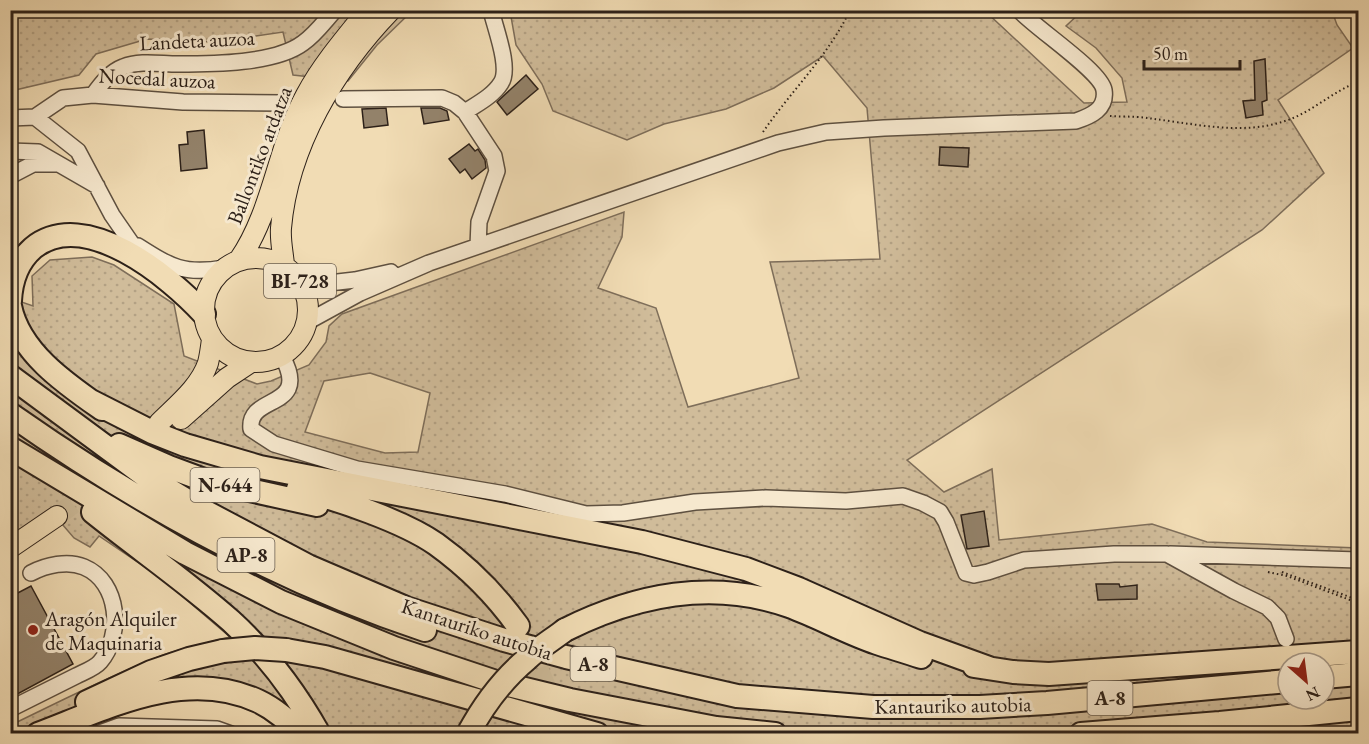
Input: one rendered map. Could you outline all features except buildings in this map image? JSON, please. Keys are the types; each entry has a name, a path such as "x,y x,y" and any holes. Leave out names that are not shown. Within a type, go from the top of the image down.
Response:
{"highway":[{"path":"204,314 184,293 148,267 107,243 92,238 72,236 53,238 37,245 19,264 13,279 11,310 23,338 40,359 120,422 180,453 225,470 323,495 382,518"},
{"name":"Kantauriko autobia","path":"10,376 144,475 206,512 308,566 385,599 451,623 566,657 737,696 873,707 980,707 1099,699 1276,682"},
{"path":"91,401 152,432 185,445 260,467 642,542 746,569 799,589 920,643 989,668"},
{"name":"AP-8","path":"10,414 57,447 195,530 292,578 396,621 501,655 568,673 641,687 737,696"},
{"name":"N-644","path":"77,426 204,480 382,518 410,530 434,543 464,566 488,589 518,626"},
{"path":"20,454 232,622 274,669 319,734"},
{"name":"Kantauriko autobia","path":"20,454 213,568 281,603 394,648 496,682 570,699 716,728 775,734"},
{"path":"468,734 498,688 527,659 565,630 595,615 634,601 673,594 749,596 788,606 877,643 932,660 1013,672 1048,674 1359,652"},
{"path":"24,734 152,672 189,659 223,651 255,648 285,650 325,657 597,734"},
{"path":"1336,676 1359,674"},
{"path":"38,734 138,698 180,688 207,688 236,693 258,701 280,714 302,734"},
{"name":"A-8","path":"1081,734 1359,709"},
{"path":"1168,734 1220,723"}],"main road":[{"name":"Ballontiko ardatza","path":"232,264 258,228 285,145 306,95 344,39 368,10"},
{"name":"Ballontiko ardatza","path":"284,265 281,231 284,204 300,150 320,103 357,49 391,10"},
{"name":"BI-728","path":"204,314 206,297 213,281 232,264 254,257 270,259 284,265 295,274 303,286 309,310 308,322 298,342 282,356"},
{"path":"204,314 213,339 223,351 251,362 267,361 282,356"},
{"path":"213,339 208,363 198,382 166,424 251,362"},
{"path":"10,535 54,512 10,548"}],"street":[{"name":"Landeta auzoa","path":"93,95 105,80 123,67 146,62 177,64 251,61 285,52 302,44 335,10"},
{"path":"465,112 492,93 502,81 506,69 491,10"},
{"path":"308,322 360,293 429,263 778,143 825,132 941,125 1076,121 1093,115 1103,104 1104,89 1094,74 1019,10"},
{"name":"Nocedal auzoa","path":"35,117 63,98 93,95 183,102 283,103"},
{"path":"343,99 442,98 454,103 465,112 494,156 497,171 479,222 478,246"},
{"path":"10,118 35,117 78,151 112,215 148,267"},
{"path":"10,151 38,152 97,186"},
{"path":"10,176 33,164 63,165"},
{"path":"128,239 180,269 204,272 232,264"},
{"path":"303,286 355,280 429,263"},
{"path":"282,356 290,370 287,390 282,396 254,413 250,422 251,429 274,444 357,469 505,494 586,514 623,513 695,502 766,498 846,501 903,496 940,512 966,573 974,575 1024,560 1114,554 1359,560"},
{"path":"1167,554 1267,607 1278,618 1286,639"},
{"path":"10,709 99,664 112,644 116,617 108,590 98,576 84,566 64,564 41,568 31,573"},
{"path":"97,734 119,726 217,729 231,734"}],"path":[{"path":"751,152 772,119 832,44 850,10"},
{"path":"1095,113 1146,117 1193,126 1238,128 1286,121 1359,82"},
{"path":"1265,570 1359,601"}],"shaded area":[{"path":"10,11 412,11 377,45 348,81 293,75 283,32 213,42 147,39 96,54 79,75 11,91"},
{"path":"510,11 985,11 1084,103 1127,102 1122,78 1096,48 1066,26 1082,11 1332,11 1337,25 1353,48 1278,100 1324,173 1262,230 907,460 944,492 992,469 999,540 1152,524 1207,542 1358,548 1358,733 285,734 254,711 223,701 169,699 66,733 13,733 11,725 124,671 171,652 230,637 161,578 99,536 90,547 74,538 62,524 11,556 10,298 33,306 32,276 50,260 92,257 114,265 174,304 184,356 257,384 271,381 309,365 326,342 329,326 342,314 624,212 622,237 598,288 656,308 688,407 799,378 770,262 880,259 867,108 823,56 774,88 726,109 664,124 627,140 553,111 542,84 516,45","holes":["370,373 430,393 418,452 385,453 305,432 324,381"]}],"tunnel":[{"path":"57,516 174,426"},
{"path":"524,639 545,687 556,734"},
{"path":"1288,711 1289,734"}],"place":[{"name":"Aragón Alquiler de Maquinaria","path":"33,630"}]}
